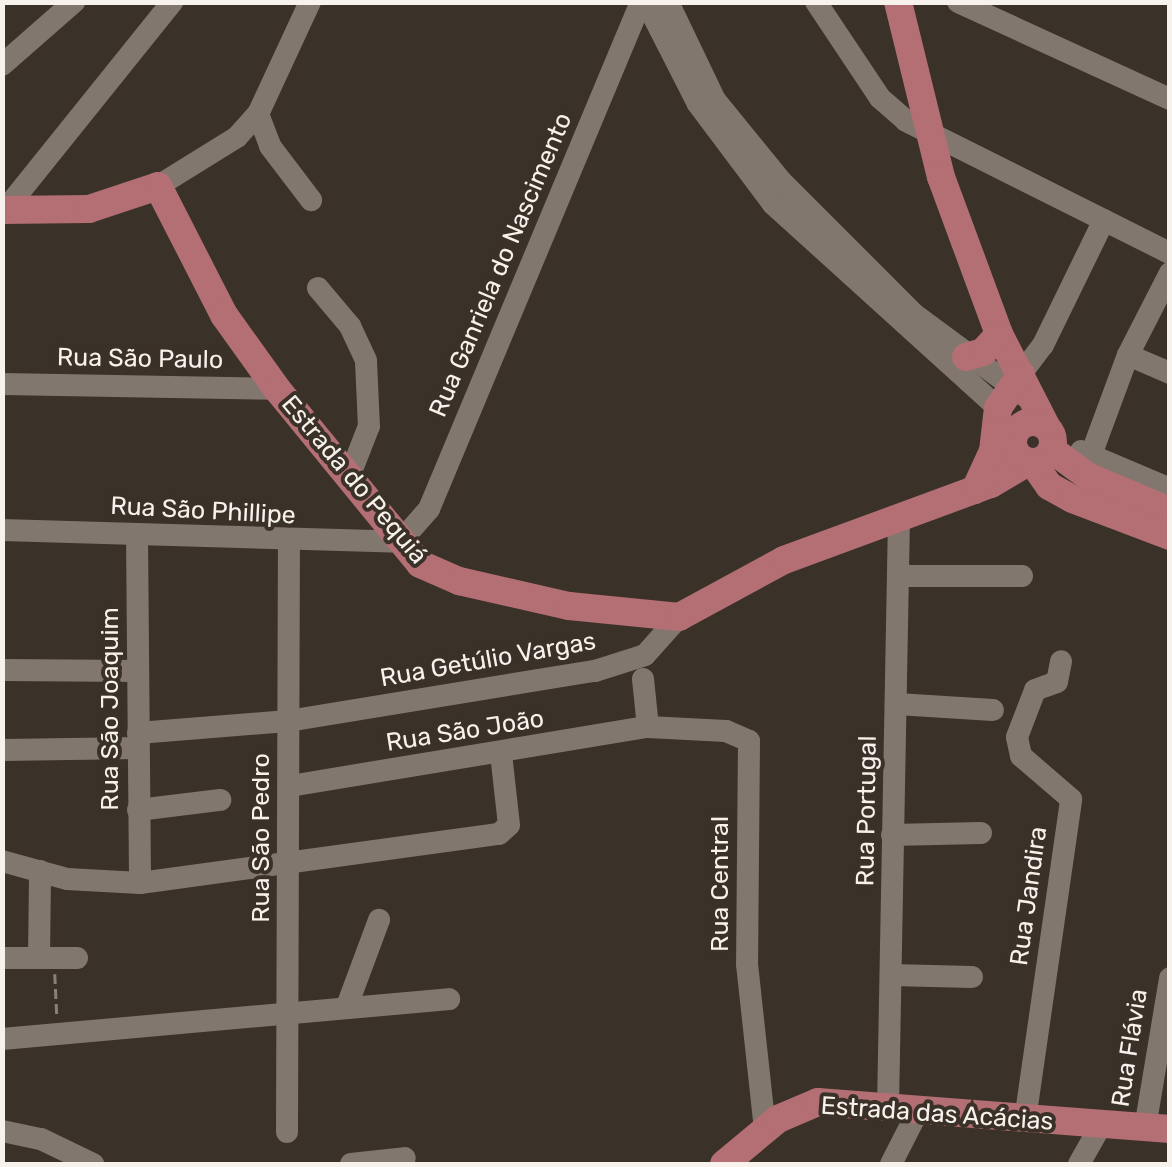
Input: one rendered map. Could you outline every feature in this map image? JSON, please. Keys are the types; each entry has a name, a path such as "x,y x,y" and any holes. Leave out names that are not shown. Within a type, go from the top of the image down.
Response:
{"main road":[{"path":"898,2 928,133 999,334 1010,389 1008,440 975,490"},
{"path":"4,210 89,209 158,186"},
{"name":"Estrada do Pequiá","path":"158,186 224,315 277,389 420,564 459,582 569,606 679,617"},
{"path":"966,358 983,352 999,334"},
{"path":"1010,389 1041,441 1089,477 1170,511"},
{"path":"1008,440 1017,455 1041,441"},
{"path":"679,617 784,560 975,490 1041,441"},
{"path":"1041,441 1040,478 1072,499 1170,536"},
{"name":"Estrada das Acácias","path":"731,1161 765,1131 818,1102 1157,1128"}],"street":[{"path":"2,65 74,2"},
{"path":"4,210 172,2"},
{"path":"158,186 237,137 258,114 310,2"},
{"path":"644,2 668,52 730,154 858,271 1010,389"},
{"name":"Rua Ganriela do Nascimento","path":"400,542 429,508 644,2"},
{"path":"668,2 715,100 858,271 1010,389"},
{"path":"816,2 880,98 928,133 1170,253"},
{"path":"958,2 1170,99"},
{"path":"258,114 270,146 311,200"},
{"path":"1010,389 1043,345 1104,220"},
{"path":"1091,455 1128,354 1170,273"},
{"path":"318,288 350,326 366,361 370,426 349,477"},
{"path":"1128,354 1170,373"},
{"name":"Rua São Paulo","path":"2,384 277,389"},
{"path":"1041,441 1091,455 1170,488"},
{"name":"Rua Portugal","path":"888,1106 900,576 898,517"},
{"name":"Rua São Phillipe","path":"2,530 289,544 400,542"},
{"name":"Rua São Joaquim","path":"137,534 140,883"},
{"name":"Rua São Pedro","path":"287,1132 289,544"},
{"path":"900,576 1022,576"},
{"name":"Rua Getúlio Vargas","path":"2,750 138,741 288,721 622,665 645,655 679,617"},
{"name":"Rua Jandira","path":"1025,1120 1071,799 1021,756 1017,737 1035,690 1057,682 1061,661"},
{"path":"2,670 137,671"},
{"path":"643,679 648,727"},
{"path":"897,704 992,710"},
{"name":"Rua São João","path":"290,786 648,727"},
{"name":"Rua Central","path":"648,727 726,731 752,746 747,964 765,1131"},
{"path":"2,861 40,871 140,883 290,867 504,832 509,825 501,754"},
{"path":"138,810 220,800"},
{"path":"892,835 981,832"},
{"path":"2,958 57,958 40,871"},
{"path":"347,1006 379,920"},
{"path":"891,975 972,977"},
{"name":"Rua Flávia","path":"1157,1128 1170,978"},
{"path":"2,1039 57,1038 347,1006 449,999"},
{"path":"891,1164 918,1111"},
{"path":"1079,1164 1101,1125"},
{"path":"2,1131 41,1139 93,1164"},
{"path":"351,1164 406,1158"}],"path":[{"path":"57,958 57,1038"}]}
